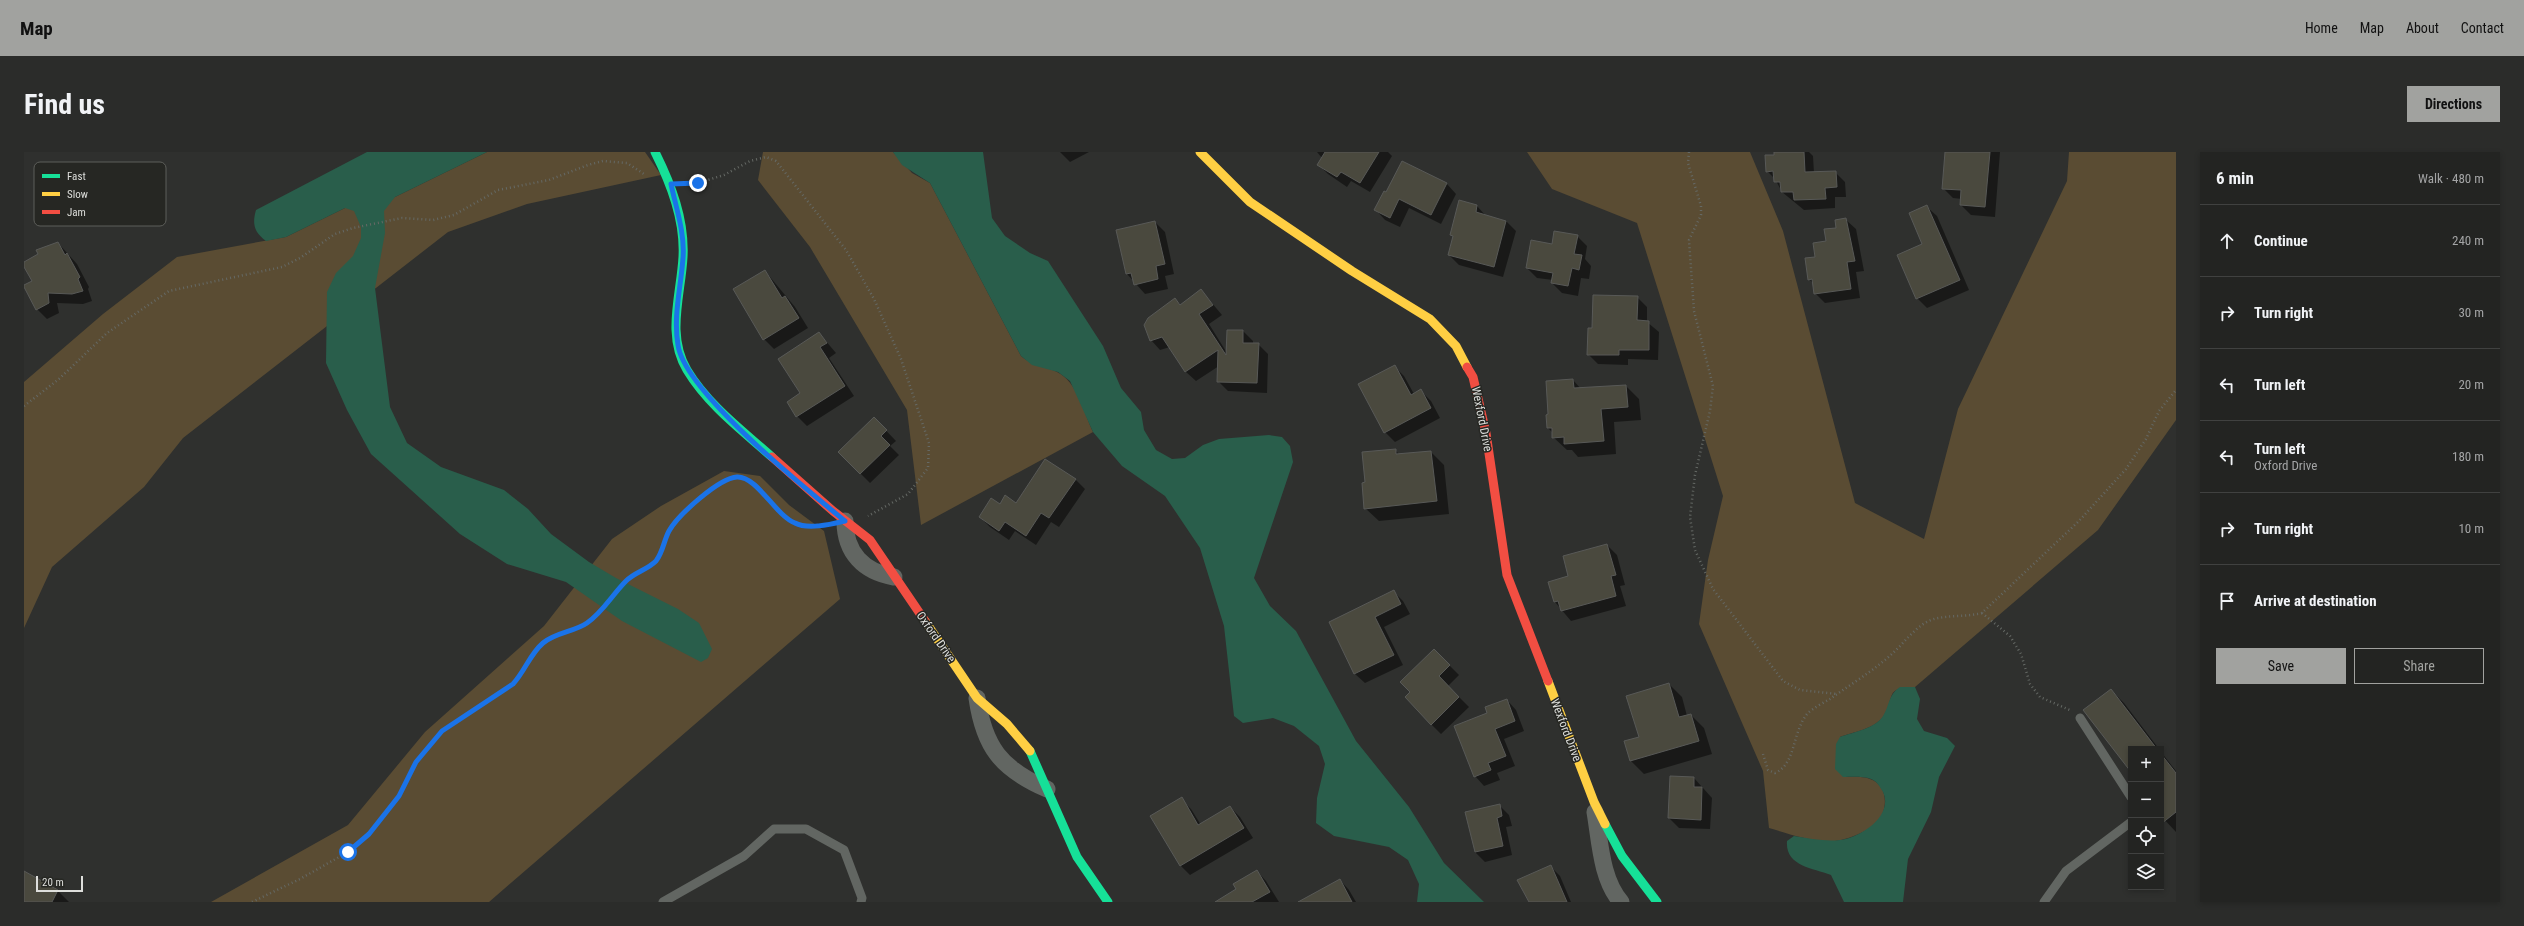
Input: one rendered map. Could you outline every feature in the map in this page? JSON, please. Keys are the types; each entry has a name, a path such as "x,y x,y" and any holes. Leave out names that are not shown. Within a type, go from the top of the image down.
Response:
{"street":[{"path":"655,152 671,184 681,226 683,256 676,324 678,347 687,370 719,410 845,521"},
{"name":"Wexford Drive","path":"1200,152 1250,202 1352,271 1430,318 1456,346 1473,377 1486,433 1507,575 1594,802 1622,856 1657,902"},
{"name":"Oxford Drive","path":"845,521 849,545 858,558 876,574 894,577 977,698 1007,724 1029,748 1077,858 1108,902"},
{"name":"Oxford Drive","path":"977,698 983,731 991,749 1002,761 1032,782 1047,789"},
{"name":"Wexford Drive","path":"1594,802 1602,858 1613,892 1621,902"}],"lane":[{"path":"2080,718 2128,792"},
{"path":"2044,902 2066,871 2128,824"},
{"path":"663,902 744,856 774,829 806,829 844,850 862,898 861,902"}],"path":[{"path":"1689,152 1688,163 1701,206 1701,215 1689,240 1694,310 1713,386 1710,411 1695,475 1690,517 1695,550 1713,588 1783,681 1800,690 1836,694"},
{"path":"252,902 300,879 348,852 369,834 399,796 416,762 442,731 513,684 522,674 533,652 544,641 564,631 586,624 601,612 627,580 649,567 657,559 670,530 680,517 717,486 737,477 750,480 782,515 796,524 833,524 872,514 908,494 928,468 929,443 918,406 901,358 874,300 846,250 776,161 766,157 750,161 724,175 698,183 671,184"},
{"path":"24,406 59,379 106,333 170,292 225,278 282,267 300,258 335,234 353,228 402,218 433,220 454,215 498,190 549,180 588,165 603,161 627,163 646,175"},
{"path":"1763,754 1768,770 1775,773 1784,769 1790,756 1798,728 1808,713 1876,668 1913,632 1933,620 1963,617 1982,613 2078,522 2126,469 2146,439 2159,411 2176,390"},
{"path":"1982,613 2010,636 2021,654 2030,684 2040,697 2068,708 2080,718"}],"shaded area":[{"path":"367,152 487,152 395,197 384,211 385,233 375,288 390,407 407,443 441,467 504,490 528,509 551,534 589,562 616,578 678,609 699,623 712,649 708,658 701,662 622,621 566,582 507,564 460,534 371,454 347,410 326,363 327,292 336,273 353,256 361,238 361,227 354,211 345,208 286,237 266,241 259,234 254,224 256,210"},
{"path":"487,152 645,152 661,175 527,204 448,232 183,438 144,487 52,567 24,628 24,382 103,314 177,257 286,237 345,208 395,197"},
{"path":"763,152 893,152 912,173 930,183 1021,356 1034,364 1057,372 1070,382 1079,398 1093,432 921,525 907,410 810,247 758,180"},
{"path":"893,152 983,152 992,218 1005,236 1030,253 1048,261 1103,346 1121,388 1141,412 1144,430 1156,450 1172,459 1185,458 1203,445 1219,439 1269,435 1282,437 1290,446 1293,462 1254,578 1270,606 1296,631 1356,741 1409,807 1444,863 1484,902 1417,902 1419,884 1408,860 1389,847 1334,836 1316,823 1317,798 1325,764 1319,746 1294,726 1273,718 1243,723 1234,716 1224,626 1200,548 1165,496 1122,466 1093,432 1070,381 1058,372 1032,365 1021,356 930,183 902,165"},
{"path":"1527,152 1750,152 1783,231 1855,503 1924,539 1958,409 2067,181 2069,152 2176,152 2176,420 2098,530 1915,687 1898,689 1894,691 1887,710 1879,721 1863,730 1840,737 1843,777 1860,777 1870,779 1881,787 1884,793 1885,800 1883,814 1875,825 1864,832 1841,840 1823,841 1805,838 1769,828 1763,771 1699,624 1708,560 1723,496 1637,223 1552,189"},
{"path":"724,471 760,476 789,505 824,531 840,599 489,902 211,902 348,825 425,732 544,626 612,539 661,506"},
{"path":"1900,687 1915,687 1920,699 1917,719 1924,731 1947,738 1955,746 1939,777 1931,812 1908,859 1903,902 1844,902 1831,875 1808,868 1795,861 1790,856 1787,841 1794,836 1817,840 1840,840 1848,838 1865,830 1880,817 1884,809 1885,801 1882,790 1873,780 1861,777 1843,777 1835,769 1836,744 1840,737 1863,730 1875,724 1883,716 1893,693"}],"building":[{"path":"1325,152 1379,152 1360,183 1341,172 1337,177 1317,165"},
{"path":"1774,152 1804,152 1805,172 1836,171 1837,187 1825,188 1826,199 1794,200 1793,192 1781,192 1780,182 1774,182 1773,171 1766,172 1765,155 1774,155"},
{"path":"1945,152 1990,152 1985,207 1960,205 1961,190 1942,189"},
{"path":"1402,161 1447,183 1431,215 1399,199 1390,218 1374,210 1384,191 1386,192"},
{"path":"1459,200 1477,205 1476,212 1506,221 1494,267 1448,255 1453,236 1450,235"},
{"path":"1927,205 1960,280 1916,299 1897,255 1922,244 1909,213"},
{"path":"1846,218 1855,261 1847,262 1851,289 1814,294 1812,279 1808,280 1805,258 1815,257 1813,243 1826,241 1824,229 1836,228 1835,220"},
{"path":"1155,221 1165,264 1156,266 1158,279 1134,285 1131,273 1126,274 1116,230"},
{"path":"1554,231 1578,235 1574,254 1582,255 1579,270 1572,268 1568,286 1551,283 1553,273 1526,268 1531,240 1552,244"},
{"path":"58,242 65,255 67,253 80,277 78,279 83,291 72,294 48,293 49,303 36,310 24,287 24,285 32,281 24,267 24,262 38,254 36,250"},
{"path":"765,270 782,298 785,296 799,318 763,340 733,289"},
{"path":"1201,289 1213,305 1199,314 1226,355 1227,330 1243,330 1243,343 1259,343 1257,383 1217,382 1218,350 1185,372 1162,337 1150,341 1144,325 1148,318 1175,298 1180,305"},
{"path":"1593,295 1638,296 1637,320 1649,321 1649,350 1619,350 1619,355 1587,355 1588,328 1592,328"},
{"path":"819,332 827,343 820,347 845,386 796,417 787,402 800,393 778,359"},
{"path":"1395,365 1411,395 1421,389 1431,408 1384,433 1358,384"},
{"path":"1573,379 1574,388 1626,385 1628,407 1601,409 1604,441 1564,444 1564,437 1552,438 1552,428 1547,428 1546,415 1548,414 1546,381"},
{"path":"874,417 887,430 881,436 890,445 860,474 838,452"},
{"path":"1396,449 1396,454 1431,451 1437,501 1364,509 1362,483 1365,482 1362,452"},
{"path":"1045,459 1076,479 1049,518 1041,513 1026,536 1005,522 999,531 979,517 991,498 1000,504 1005,495 1016,503"},
{"path":"1607,544 1616,575 1611,576 1616,596 1561,611 1558,601 1554,602 1548,582 1568,576 1563,556"},
{"path":"1394,590 1401,604 1375,617 1394,655 1354,674 1329,622"},
{"path":"1434,649 1450,665 1439,676 1459,697 1431,725 1405,697 1410,692 1400,682"},
{"path":"1669,683 1679,717 1691,714 1699,741 1630,761 1624,741 1639,737 1626,696"},
{"path":"2111,689 2155,746 2128,746 2128,768 2083,710"},
{"path":"1507,699 1515,721 1495,729 1506,756 1488,763 1491,770 1474,777 1454,726 1487,713 1485,707"},
{"path":"2164,758 2176,773 2176,812 2164,822"},
{"path":"1670,776 1694,777 1694,787 1702,787 1701,820 1668,818"},
{"path":"1182,797 1198,825 1230,806 1244,828 1180,866 1150,816"},
{"path":"1500,804 1502,816 1497,818 1503,846 1475,852 1465,812"},
{"path":"1551,865 1567,902 1529,902 1517,880"},
{"path":"1257,870 1270,892 1252,902 1215,902 1236,889 1233,884"},
{"path":"24,871 58,890 52,902 24,902"},
{"path":"1340,879 1352,902 1298,902"}],"traffic: fast":[{"path":"655,152 676,203 682,229 683,257 676,315 677,343 681,357 695,383 715,406 772,457"},
{"path":"1030,751 1077,857 1108,902"},
{"path":"1605,824 1622,856 1657,902"}],"traffic: slow":[{"path":"1200,152 1250,202 1352,271 1430,319 1456,346 1467,367"},
{"path":"925,621 977,698 1007,724 1030,751"},
{"path":"1548,681 1594,802 1605,824"}],"traffic: jam":[{"path":"1467,367 1473,377 1486,433 1507,575 1548,681"},
{"path":"772,457 833,511 870,540 925,621"}],"route":[{"path":"348,852 369,834 399,796 416,762 442,731 473,709 513,684 522,674 533,652 544,641 564,631 586,624 601,612 627,580 649,567 657,559 670,530 680,517 722,482 737,477 750,480 782,515 796,524 833,524 845,521 719,410 687,370 678,347 676,324 683,256 681,226 671,184 698,183"}]}
